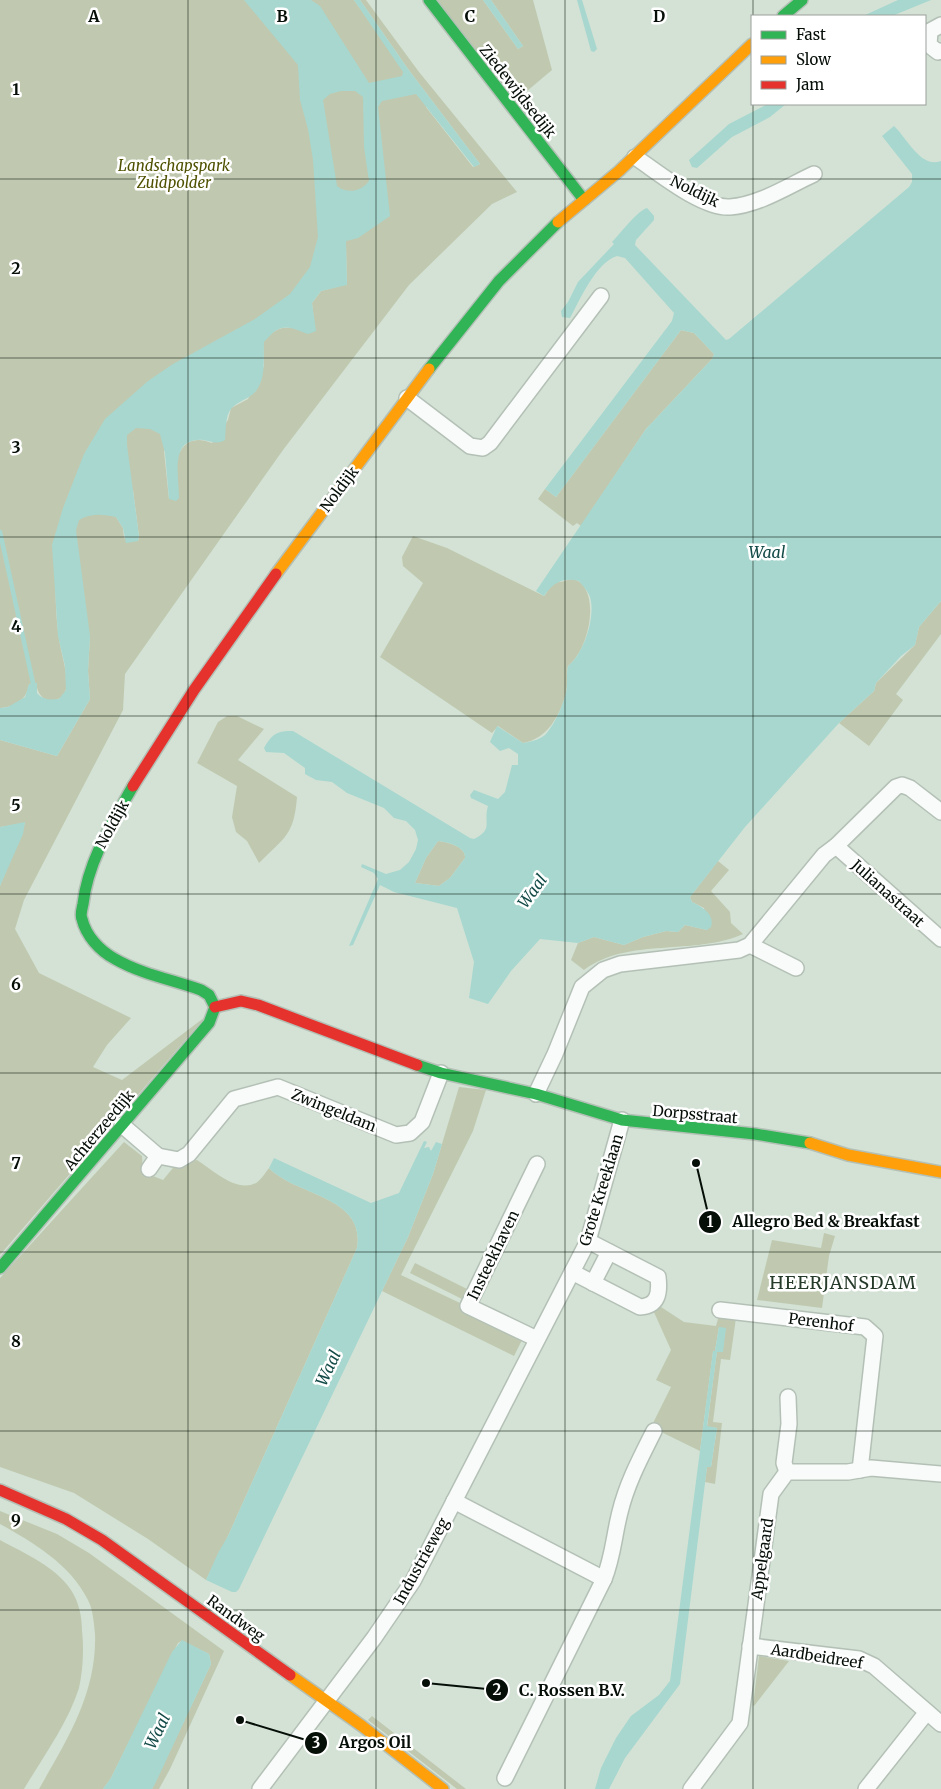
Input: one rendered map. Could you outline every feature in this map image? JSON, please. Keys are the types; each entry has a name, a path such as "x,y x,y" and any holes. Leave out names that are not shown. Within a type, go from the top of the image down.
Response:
{"street":[{"name":"Ziedewijdsedijk","path":"429,0 584,200"},
{"path":"784,15 802,0"},
{"path":"941,25 930,31 929,45 938,52 941,51"},
{"name":"Noldijk","path":"216,1007 210,995 201,990 135,969 111,957 85,930 80,915 80,901 84,883 109,827 212,662 407,398 500,280 543,236 635,157 710,82 751,45"},
{"name":"Noldijk","path":"635,157 683,189 711,203 729,207 749,203 814,174"},
{"path":"407,398 470,446 483,448 490,443 601,296"},
{"path":"536,1094 555,1054 582,987 603,970 620,964 739,950 750,945 824,854 836,846 896,788 902,785 910,788 941,812"},
{"name":"Julianastraat","path":"836,846 941,939"},
{"path":"750,945 796,968"},
{"path":"216,1007 241,1001 258,1005 370,1049 449,1075"},
{"name":"Achterzeedijk","path":"0,1268 209,1023 216,1007"},
{"name":"Dorpsstraat","path":"449,1075 536,1094 622,1120 755,1134 805,1142 848,1155 941,1172"},
{"name":"Zwingeldam","path":"158,1156 179,1160 189,1154 234,1099 278,1087 396,1135 410,1133 422,1122 449,1075"},
{"name":"Grote Kreeklaan","path":"537,1339 588,1241 622,1120"},
{"path":"122,1125 158,1156 149,1169"},
{"name":"Insteekhaven","path":"537,1164 468,1306 537,1339"},
{"path":"572,1272 640,1307 648,1307 655,1301 659,1288 658,1277 588,1241"},
{"path":"593,1283 608,1252"},
{"name":"Perenhof","path":"720,1310 865,1327 875,1336 860,1470"},
{"name":"Industrieweg","path":"260,1789 413,1582 537,1339"},
{"path":"788,1397 789,1424 784,1463 787,1472 871,1468 941,1474"},
{"path":"505,1778 604,1579 612,1559 619,1513 627,1488 654,1430"},
{"name":"Appelgaard","path":"692,1789 740,1722 771,1494 787,1472"},
{"name":"Randweg","path":"0,1490 66,1519 102,1540 326,1701 443,1789"},
{"path":"454,1501 604,1579"},
{"name":"Aardbeidreef","path":"750,1646 859,1659 874,1666 941,1724"},
{"path":"866,1789 927,1712"}],"green space":[{"name":"Landschapspark Zuidpolder","path":"0,0 354,0 427,103 426,107 473,167 480,164 408,69 360,0 366,0 419,72 517,192 492,204 409,285 283,450 125,674 123,710 24,900 15,929 39,973 131,1018 107,1045 93,1067 122,1080 205,1017 0,1255 0,886 25,823 0,827 0,740 57,756 90,699 88,671 90,636 55,583 58,631 66,674 64,696 53,700 45,699 39,693 36,683 29,684 26,694 19,702 0,708","holes":["346,246 347,284 321,291 312,303 315,331 282,328 276,330 263,342 264,366 248,399 231,408 228,420 212,443 199,440 190,442 183,447 175,466 169,499 164,451","133,490 139,536 138,541 124,538 123,528 116,517"]},
{"path":"437,0 483,0 518,49 523,46 491,0 533,0 552,70 514,102"},
{"path":"681,330 694,333 714,354 712,359 646,429 581,526 577,523 573,526 538,499 545,489 556,497"},
{"path":"413,536 447,548 544,596 553,583 572,579 582,584 587,592 590,603 590,615 585,639 581,650 568,666 567,690 560,710 551,725 539,737 523,743 498,726 492,733 380,657 423,583 403,566 402,557"},
{"path":"941,601 941,634 896,694 903,700 869,746 839,723 874,691 876,683 915,645 919,627"},
{"path":"227,716 237,716 264,729 238,760 297,797 291,828 282,841 259,863 247,841 236,832 232,817 237,786 197,763 218,722"},
{"path":"438,841 460,848 465,854 465,858 450,878 439,886 415,883 426,858"},
{"path":"718,861 729,870 711,891 730,912 731,923 743,934 724,941 621,954 601,960 584,970 571,960 578,943 594,937 624,945 643,937 666,931 678,932 685,925 707,930 704,908 692,902 690,897"},
{"path":"459,1087 486,1090 473,1131 401,1275 460,1303 459,1306 523,1338 514,1356 382,1291 408,1237 433,1174"},
{"path":"124,1142 142,1156 143,1172 163,1180 177,1163 197,1160 225,1179 241,1185 256,1183 269,1168 295,1185 340,1207 351,1218 357,1231 357,1248 228,1536 206,1580 148,1539 74,1493 0,1467 0,1278"},
{"path":"824,1233 835,1236 829,1256 822,1308 757,1300 772,1240 821,1248"},
{"path":"415,1263 467,1289 462,1299 410,1273"},
{"path":"661,1307 684,1322 716,1326 719,1315 736,1318 730,1360 721,1359 713,1422 722,1423 715,1484 705,1482 707,1467 711,1467 717,1428 707,1427 717,1351 723,1352 719,1327 715,1351 713,1352 700,1451 651,1427 671,1387 656,1380 671,1350 653,1310"},
{"path":"0,1511 57,1534 89,1553 224,1651 159,1789 152,1789 211,1664 209,1654 182,1641 178,1643 111,1778 103,1789 39,1789 70,1734 86,1696 94,1656 94,1621 88,1600 71,1576 61,1565 38,1547 0,1524"},
{"path":"0,1540 39,1561 57,1574 71,1590 80,1610 81,1620 83,1660 79,1688 62,1727 24,1789 0,1789"},
{"path":"759,1656 789,1661 754,1706 753,1705"},
{"path":"372,1716 466,1789 457,1789 368,1720"}],"water":[{"path":"244,0 311,0 320,6 369,83 402,76 403,72 354,0 360,0 408,69 480,164 474,167 416,94 382,101 378,107 390,216 358,238 346,241 347,285 321,291 312,303 316,331 308,334 289,328 279,329 264,342 261,383 252,395 234,406 229,412 225,440 216,442 192,441 180,451 178,460 179,498 176,501 169,499 165,453 160,434 150,429 136,428 127,435 139,536 138,541 126,543 123,528 116,517 111,516 97,515 83,518 79,520 76,530 90,636 88,671 90,699 57,756 0,740 0,708 8,707 25,697 29,684 37,683 37,693 47,699 59,699 66,690 65,666 58,636 52,545 63,508 84,454 105,419 148,381 173,364 255,319 290,294 310,267 318,237 313,160 308,129 300,100 298,65","holes":["341,91 355,91 363,97 364,147 369,181 362,188 349,191 337,186 323,100 330,94"]},
{"path":"483,0 491,0 523,46 518,49"},
{"path":"577,0 582,0 597,49 594,52 591,51"},
{"path":"898,0 931,0 894,15 865,15"},
{"path":"766,105 785,105 770,117 732,137 697,168 692,167 689,160 729,124"},
{"name":"Waal","path":"894,126 921,157 927,161 941,161 941,601 919,627 915,645 901,656 876,683 874,691 839,723 745,827 690,897 692,902 703,909 711,918 711,927 707,930 685,925 678,932 666,931 643,937 624,945 594,937 578,943 540,939 511,971 488,1004 469,998 474,962 457,908 394,892 380,885 353,945 349,946 378,879 374,873 361,867 362,864 386,874 400,870 409,862 416,849 418,840 415,830 406,821 394,818 384,808 347,793 332,782 316,780 305,774 305,768 284,753 266,752 264,748 267,743 275,734 283,731 293,731 470,838 474,839 484,832 487,825 488,806 471,798 470,795 474,790 498,799 505,792 512,765 518,765 518,754 509,748 500,751 490,742 497,726 523,743 545,735 552,726 565,698 568,666 584,644 590,624 590,597 579,581 568,580 558,582 544,596 536,591 646,429 712,359 714,354 694,333 681,330 556,497 545,489 672,321 674,313 625,258 617,256 602,266 584,292 570,318 562,317 561,311 578,282 614,244 612,242 629,223 647,208 654,216 654,220 636,240 635,245 726,340 729,339 909,187 912,182 912,174 882,136","holes":["438,841 460,848 465,854 465,858 450,878 439,886 415,883 426,858"]},
{"path":"25,822 23,834 0,886 0,827"},
{"path":"424,1141 427,1142 424,1148 429,1147 431,1151 436,1142 442,1144 433,1174 408,1237 239,1589 236,1592 232,1592 206,1580 228,1536 357,1248 357,1231 351,1217 340,1207 295,1185 269,1168 274,1158 371,1203 399,1193"},
{"path":"719,1327 726,1328 723,1352 717,1352 707,1426 717,1428 711,1467 707,1467 680,1684 625,1758 609,1789 595,1789 601,1768 616,1738 631,1716 659,1695 670,1681 713,1351 715,1351"},
{"path":"182,1640 209,1654 211,1664 156,1782 152,1789 103,1789 111,1778 172,1652"}],"waterway":[{"path":"0,532 33,683"}],"traffic: fast":[{"path":"429,0 584,200"},
{"path":"784,15 802,0"},
{"path":"429,369 499,281 558,222"},
{"path":"133,786 95,858 86,888 81,917 94,942 109,956 135,969 201,990 209,995 215,1007"},
{"path":"0,1268 209,1023 215,1007"},
{"path":"417,1065 441,1073 536,1094 622,1120 755,1134 810,1143"}],"traffic: slow":[{"path":"558,222 619,171 751,45"},
{"path":"276,574 429,369"},
{"path":"810,1143 848,1155 941,1172"},
{"path":"290,1675 362,1726 443,1789"}],"traffic: jam":[{"path":"133,786 194,690 276,574"},
{"path":"215,1007 241,1001 258,1005 417,1065"},
{"path":"0,1490 66,1519 102,1540 290,1675"}],"place":[{"name":"Allegro Bed & Breakfast","path":"696,1163"},
{"name":"C. Rossen B.V.","path":"426,1683"},
{"name":"Argos Oil","path":"240,1720"}],"district":[{"name":"HEERJANSDAM","path":"843,1282"}]}
